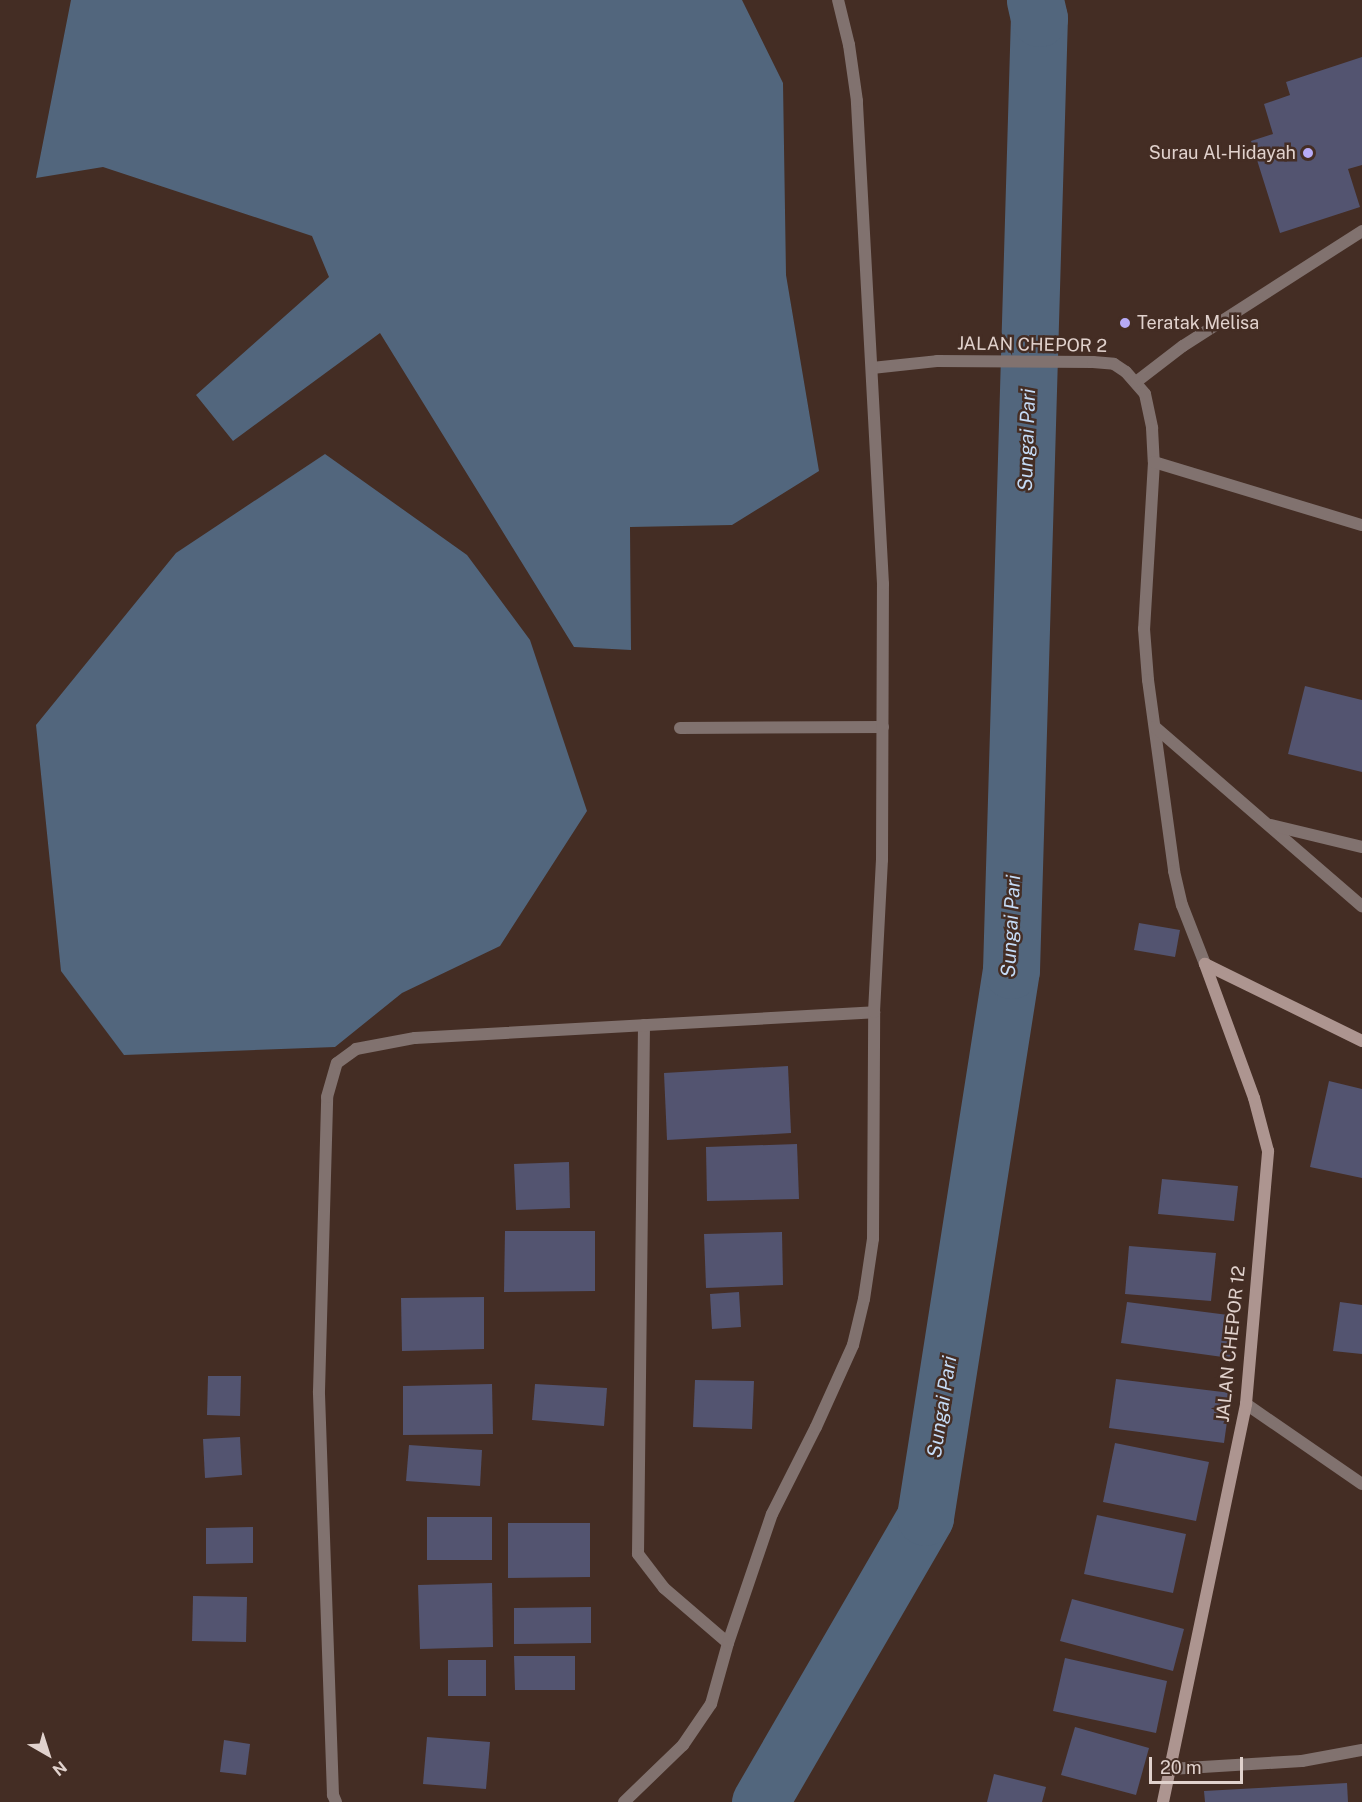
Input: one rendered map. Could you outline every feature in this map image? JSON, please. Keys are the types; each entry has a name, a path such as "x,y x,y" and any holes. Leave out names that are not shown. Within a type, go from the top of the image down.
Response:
{"street":[{"path":"624,1802 683,1745 699,1726 711,1704 728,1643 772,1514 816,1427 853,1345 864,1299 873,1239 874,1012 882,860 883,584 857,101 849,45 838,0"},
{"path":"1136,382 1183,346 1362,231"},
{"name":"JALAN CHEPOR 2","path":"872,368 937,361 1093,362 1114,364 1126,372 1145,394 1152,428 1154,462 1144,629 1173,871 1182,905 1205,964"},
{"path":"1154,462 1362,525"},
{"path":"680,728 883,727"},
{"path":"1155,728 1362,906"},
{"path":"1267,824 1362,847"},
{"path":"1205,964 1362,1041"},
{"name":"JALAN CHEPOR 12","path":"1163,1802 1246,1404 1268,1151 1254,1098 1205,964"},
{"path":"336,1802 333,1796 320,1390 327,1097 337,1064 356,1049 415,1038 874,1012"},
{"path":"644,1025 638,1554 664,1588 728,1643"},
{"path":"1246,1404 1362,1484"},
{"path":"1170,1770 1302,1761 1362,1750"}],"water":[{"path":"71,0 742,0 783,83 786,275 819,471 732,525 630,527 631,650 574,647 380,333 233,441 196,395 329,277 312,236 103,167 36,178"},
{"path":"325,454 467,555 530,640 587,811 500,946 402,993 335,1047 124,1055 61,971 36,725 176,553"}],"building":[{"name":"Surau Al-Hidayah","path":"1362,57 1362,165 1348,169 1360,207 1280,233 1251,141 1273,134 1264,104 1290,95 1286,82"},
{"path":"1305,686 1362,700 1362,772 1288,754"},
{"path":"1139,923 1180,930 1175,957 1134,950"},
{"path":"788,1066 791,1133 667,1140 664,1073"},
{"path":"1329,1081 1362,1089 1362,1178 1310,1167"},
{"path":"797,1144 799,1199 707,1201 706,1147"},
{"path":"569,1162 570,1208 516,1210 514,1164"},
{"path":"1162,1179 1238,1186 1234,1221 1158,1214"},
{"path":"505,1231 595,1231 595,1291 504,1292"},
{"path":"782,1232 783,1285 706,1288 704,1234"},
{"path":"1129,1246 1216,1253 1211,1301 1125,1294"},
{"path":"739,1292 741,1327 712,1329 710,1294"},
{"path":"484,1297 484,1349 402,1351 401,1298"},
{"path":"1127,1302 1236,1316 1230,1358 1121,1343"},
{"path":"1340,1302 1362,1305 1362,1354 1333,1351"},
{"path":"208,1376 241,1376 240,1416 207,1415"},
{"path":"1116,1379 1231,1393 1224,1443 1109,1428"},
{"path":"695,1380 754,1381 752,1429 693,1427"},
{"path":"492,1384 493,1434 403,1435 403,1386"},
{"path":"535,1384 607,1388 604,1426 532,1420"},
{"path":"240,1437 242,1475 205,1478 203,1439"},
{"path":"1115,1443 1209,1462 1196,1521 1103,1502"},
{"path":"409,1445 482,1450 480,1486 406,1481"},
{"path":"1097,1515 1186,1534 1173,1593 1084,1574"},
{"path":"427,1517 492,1517 492,1560 427,1560"},
{"path":"508,1523 590,1523 590,1577 508,1578"},
{"path":"253,1527 253,1563 206,1564 206,1528"},
{"path":"492,1583 493,1647 420,1649 418,1585"},
{"path":"193,1596 247,1597 246,1642 192,1641"},
{"path":"1072,1599 1184,1629 1173,1671 1060,1641"},
{"path":"591,1607 591,1643 514,1644 514,1608"},
{"path":"514,1656 575,1656 575,1690 515,1690"},
{"path":"1065,1658 1167,1681 1156,1733 1053,1711"},
{"path":"448,1660 486,1660 486,1696 448,1696"},
{"path":"1075,1727 1149,1748 1136,1795 1061,1775"},
{"path":"427,1737 490,1742 486,1789 423,1784"},
{"path":"224,1740 250,1744 246,1775 220,1772"},
{"path":"994,1774 1046,1787 1042,1802 987,1802"},
{"path":"1347,1783 1348,1802 1205,1802 1204,1791"}],"waterway":[{"name":"Sungai Pari","path":"760,1802 925,1517 1011,970 1039,18 1035,0"}],"place":[{"name":"Surau Al-Hidayah","path":"1308,153"},
{"name":"Teratak Melisa","path":"1125,323"}]}
